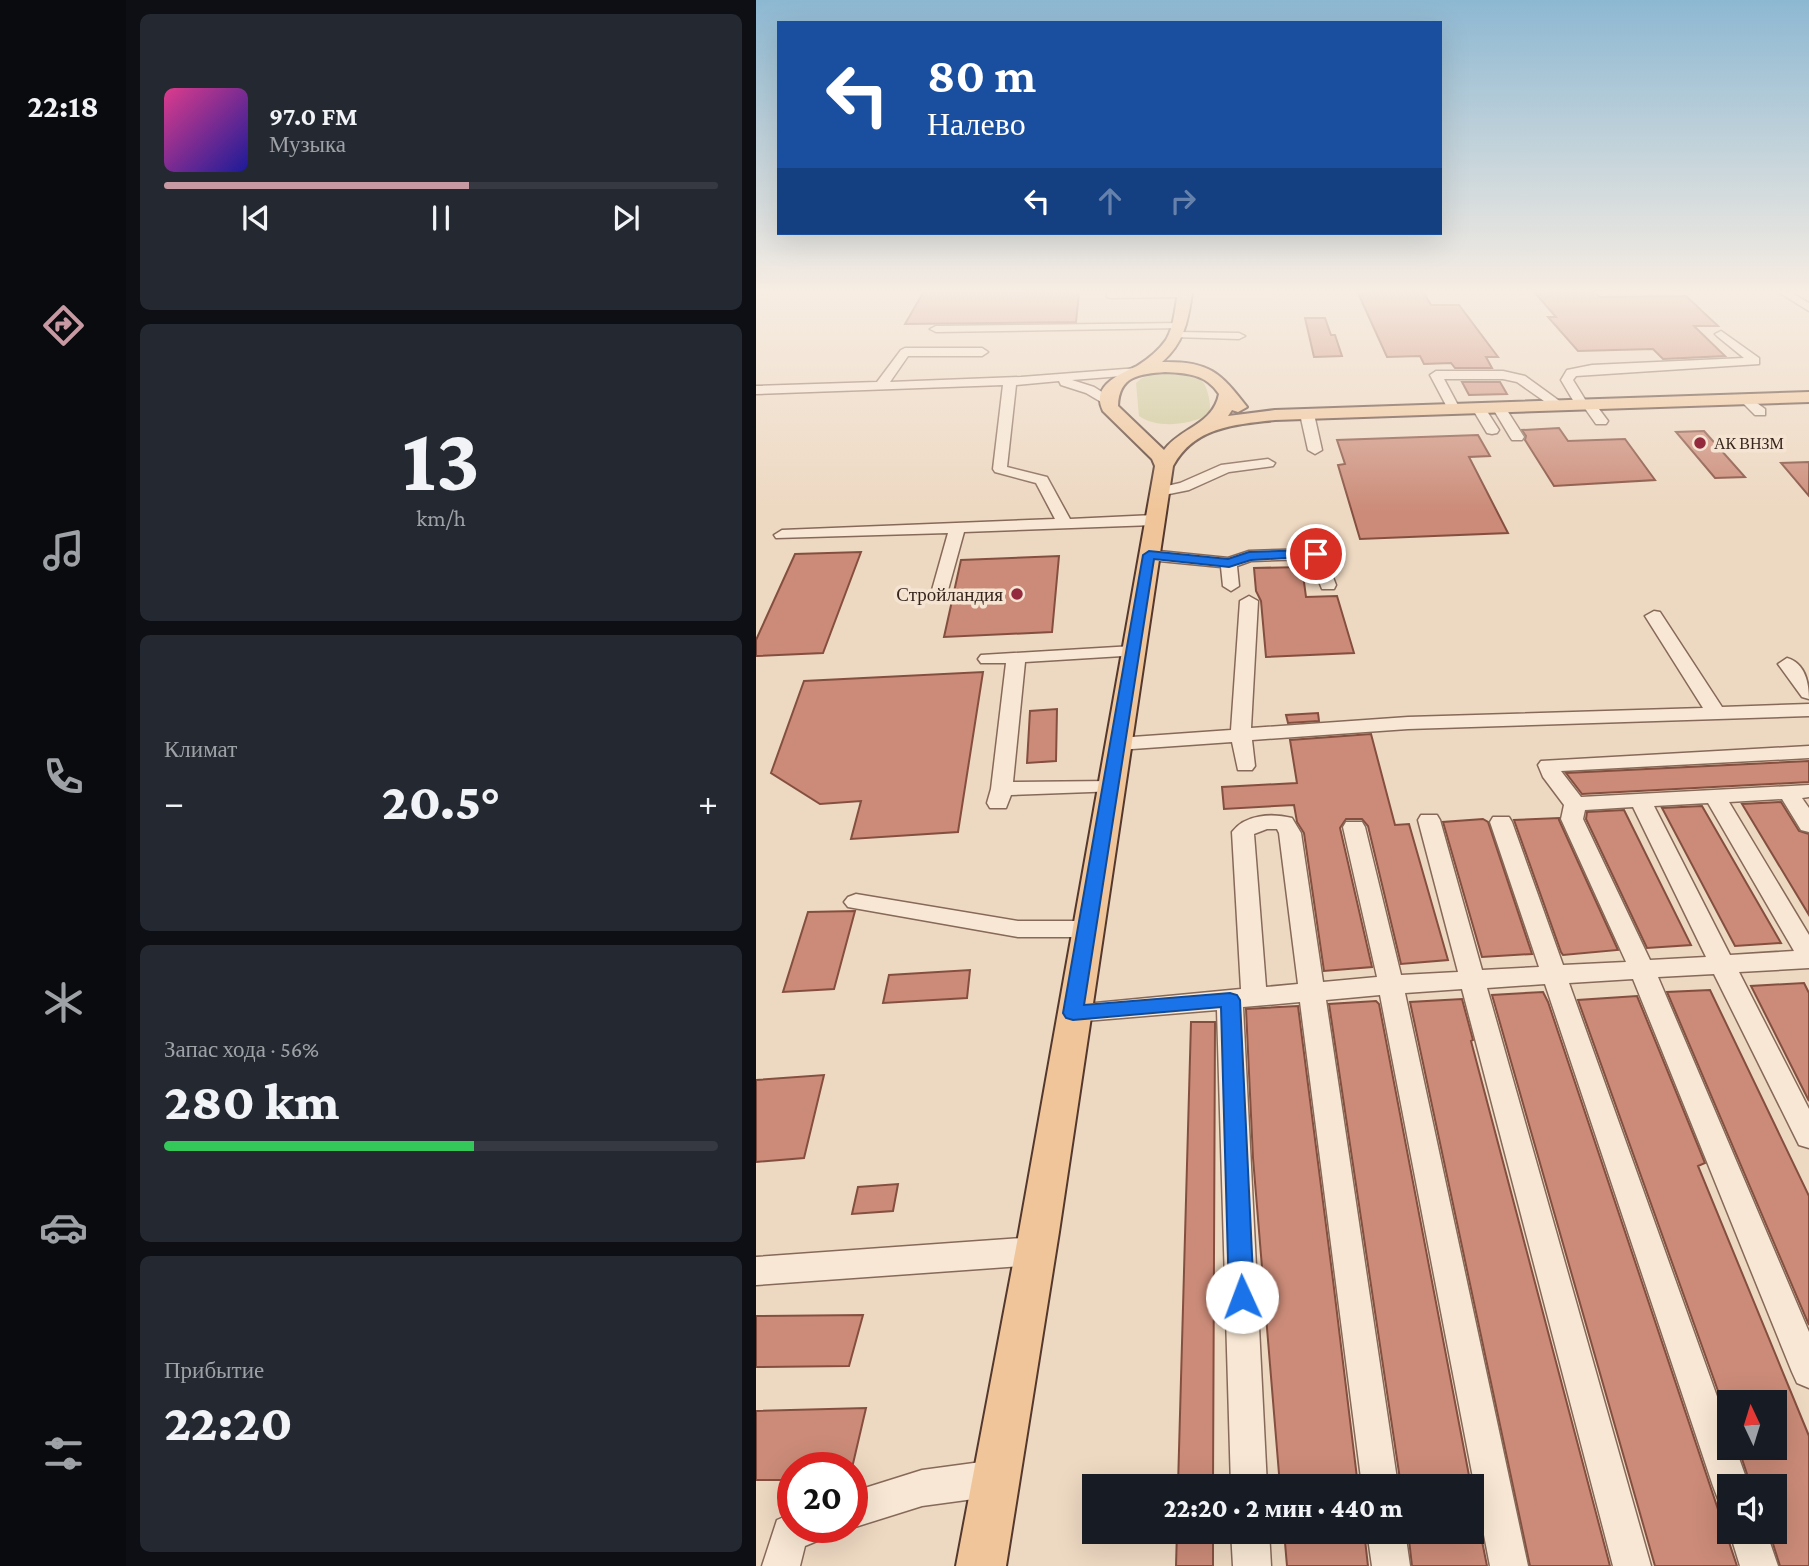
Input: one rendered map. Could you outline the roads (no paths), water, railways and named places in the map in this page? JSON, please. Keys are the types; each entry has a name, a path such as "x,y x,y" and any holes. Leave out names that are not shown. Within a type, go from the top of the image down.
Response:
{"main road":[{"path":"981,1566 1036,1251 1161,468 1160,457 1112,411 1108,402 1110,392 1119,380 1145,366"},
{"path":"1139,370 1171,366"},
{"path":"1172,366 1201,371 1216,379 1238,407 1275,415"},
{"path":"1198,366 1201,371"},
{"path":"1161,468 1225,409 1227,395"},
{"path":"1161,468 1173,449 1209,425 1275,415 1809,397"},
{"path":"1122,420 1144,430 1161,468"}],"street":[{"path":"881,386 895,366"},
{"path":"1601,421 1567,380 1571,373 1592,369 1651,366"},
{"path":"756,390 1010,382 1139,370"},
{"path":"1454,409 1436,375 1492,373 1521,379 1559,405"},
{"path":"1042,380 1080,386 1108,402"},
{"path":"1010,382 1000,469 1042,480 1065,523"},
{"path":"1745,399 1760,412"},
{"path":"1498,407 1517,437"},
{"path":"1478,408 1492,430"},
{"path":"1307,414 1315,450"},
{"path":"782,535 1065,523 1161,468 1184,487 1226,468 1268,463"},
{"path":"940,590 958,527"},
{"path":"1149,555 1229,563 1249,556 1316,554 1328,585"},
{"path":"1229,563 1231,586"},
{"path":"1245,766 1241,735 1249,601"},
{"path":"1654,617 1716,713"},
{"path":"987,659 1133,651"},
{"path":"1016,658 1000,796 1111,787"},
{"path":"1787,664 1809,693"},
{"path":"1118,744 1408,723 1809,710"},
{"path":"1809,752 1548,765 1553,777 1575,804 1572,820 1642,970 1809,1372"},
{"path":"1575,804 1798,791 1809,825"},
{"path":"1073,1013 1391,985 1809,958 1715,796"},
{"path":"1640,800 1809,1137"},
{"path":"1429,820 1632,1566"},
{"path":"1249,1474 1242,998 1244,832 1251,825 1266,821 1284,822 1290,833 1378,1474"},
{"path":"1501,822 1727,1474"},
{"path":"1354,827 1391,985 1509,1566"},
{"path":"856,902 1018,929 1087,929"},
{"path":"756,1271 1036,1251"},
{"path":"868,1504 912,1488 950,1480 996,1478"},
{"path":"781,1566 787,1543"},
{"path":"1251,1544 1252,1566"},
{"path":"1388,1544 1391,1566"},
{"path":"1751,1544 1759,1566"}],"place":[{"name":"АК ВНЗМ","path":"1700,443"},
{"name":"Стройландия","path":"1017,594"}]}
